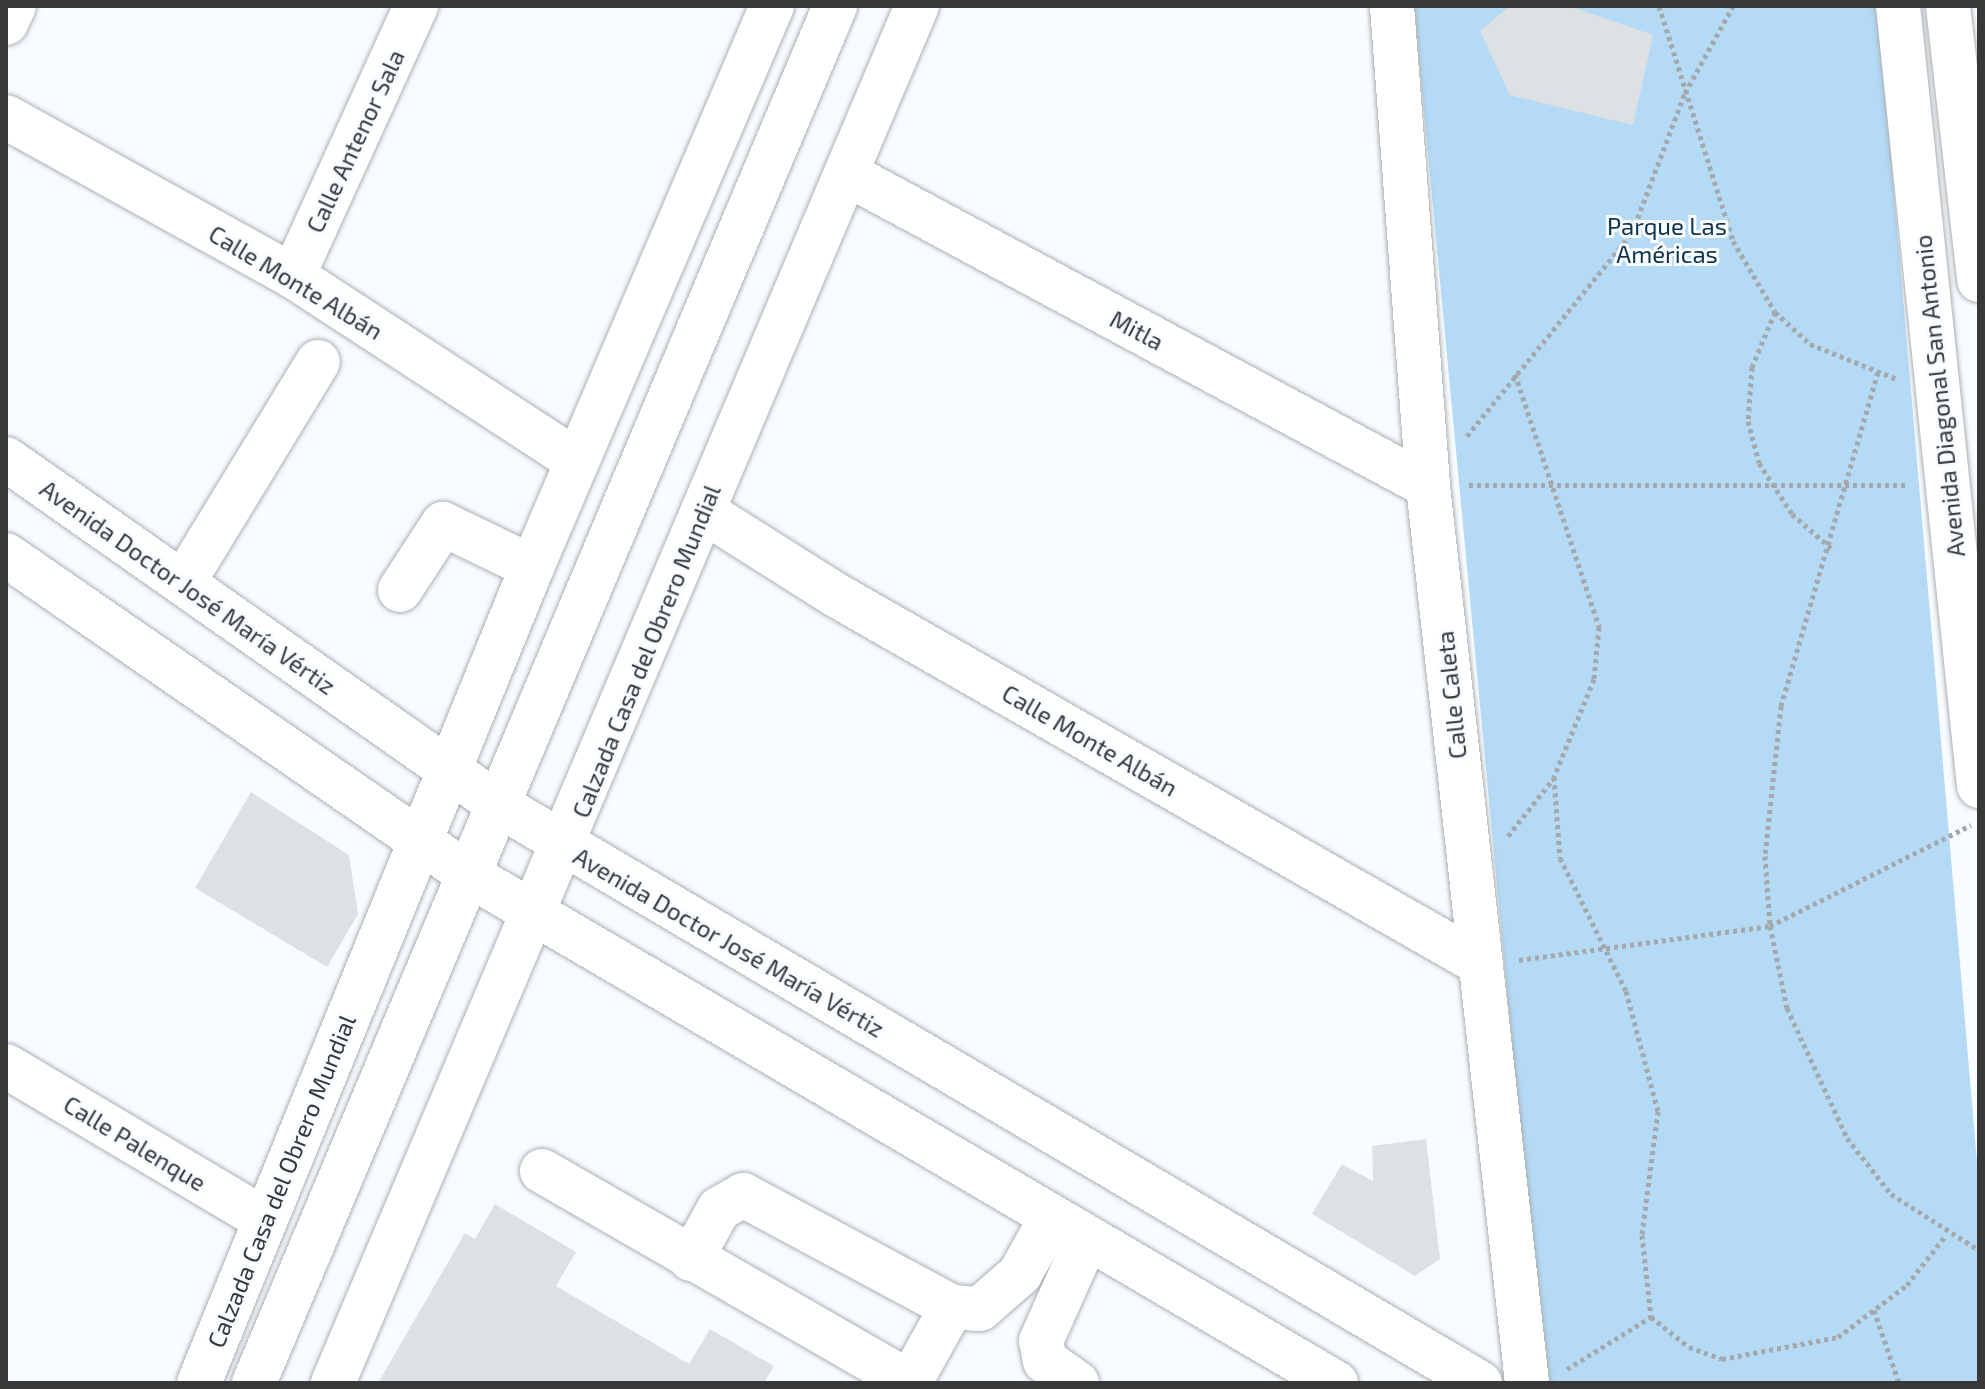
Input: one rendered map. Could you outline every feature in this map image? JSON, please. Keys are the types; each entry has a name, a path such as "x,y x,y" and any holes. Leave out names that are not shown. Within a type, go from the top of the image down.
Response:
{"street":[{"path":"6,23 14,6"},
{"name":"Calle Antenor Sala","path":"293,276 416,6"},
{"name":"Calzada Casa del Obrero Mundial","path":"199,1383 451,773 532,567 772,6"},
{"path":"254,1383 502,807 835,6"},
{"name":"Calzada Casa del Obrero Mundial","path":"333,1383 566,846 703,511 917,6"},
{"name":"Calle Caleta","path":"1392,6 1428,486 1481,964 1542,1379"},
{"name":"Avenida Diagonal San Antonio","path":"1898,6 1978,763"},
{"path":"1948,6 1979,280"},
{"name":"Calle Monte Albán","path":"6,117 293,276 577,461"},
{"name":"Mitla","path":"847,174 1428,486"},
{"path":"183,583 318,362"},
{"name":"Avenida Doctor José María Vértiz","path":"6,459 502,807 1480,1383"},
{"name":"Calle Monte Albán","path":"703,511 836,595 1481,964"},
{"path":"400,590 443,524 532,567"},
{"path":"6,555 420,844 471,876 1336,1383"},
{"name":"Calle Palenque","path":"6,1066 265,1220"},
{"path":"542,1171 910,1383 952,1307"},
{"path":"691,1259 719,1209 743,1195 952,1307 980,1309 1000,1298 1069,1228"},
{"path":"1069,1228 1041,1341 1045,1361 1077,1383"}],"path":[{"path":"1659,6 1733,241 1775,312 1810,344 1938,395"},
{"path":"1428,486 1515,374 1632,233 1685,93 1733,6"},
{"path":"1775,312 1752,367 1748,421 1773,485 1792,514 1832,549"},
{"path":"1878,372 1832,549 1781,706 1765,856 1770,926 1796,1034 1847,1138 1891,1194 1946,1235 1979,1250"},
{"path":"1472,883 1554,777 1594,679 1599,627 1515,374"},
{"path":"1428,486 1948,485"},
{"path":"1554,777 1560,858 1605,949 1640,1032 1658,1111 1642,1235 1651,1317 1689,1347 1722,1359 1838,1337 1907,1285 1946,1235"},
{"path":"1481,964 1770,926 1979,821"},
{"path":"1874,1310 1899,1383"},
{"path":"1542,1379 1651,1317"}],"green space":[{"name":"Parque Las Américas","path":"1414,6 1878,6 1979,1185 1979,1383 1544,1383"}],"building":[{"path":"1510,6 1569,6 1653,35 1633,125 1510,95 1480,31"},
{"path":"251,792 349,855 358,914 327,967 195,888"},
{"path":"1426,1139 1440,1259 1415,1276 1312,1214 1342,1164 1373,1181 1372,1146"},
{"path":"495,1204 576,1252 556,1286 689,1364 710,1329 774,1366 764,1383 378,1383 465,1233 475,1239"}]}
